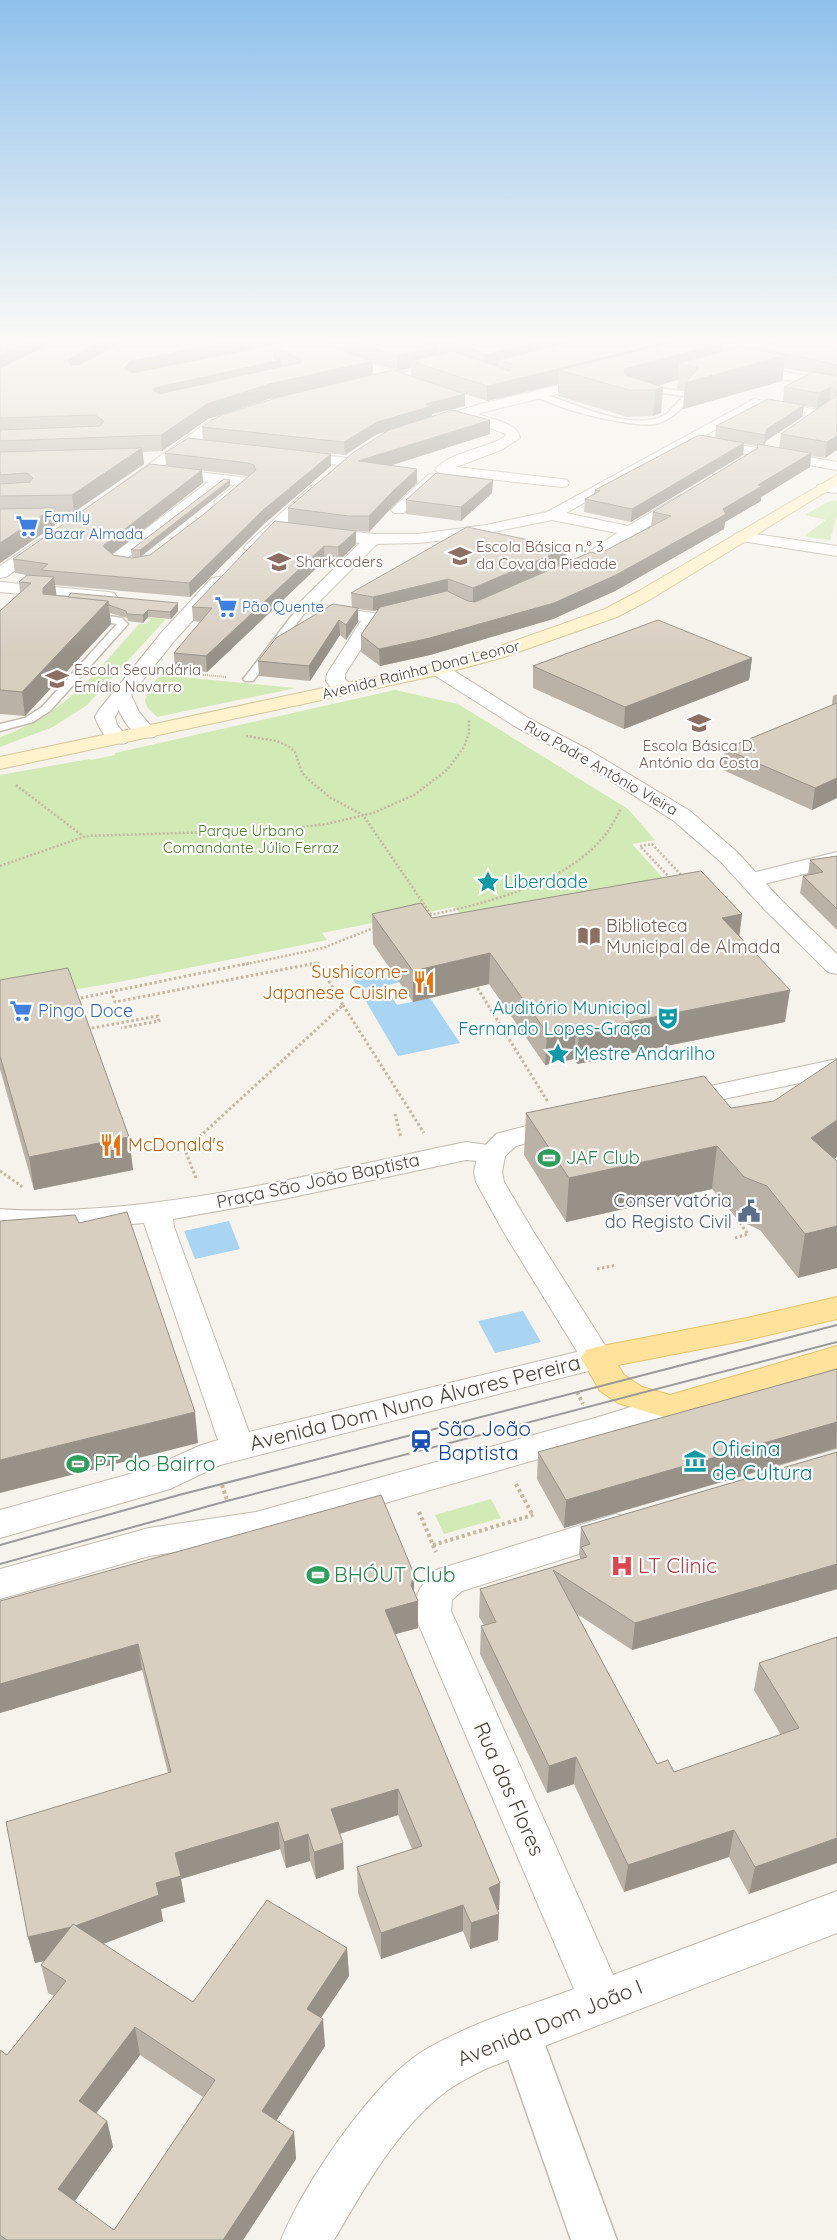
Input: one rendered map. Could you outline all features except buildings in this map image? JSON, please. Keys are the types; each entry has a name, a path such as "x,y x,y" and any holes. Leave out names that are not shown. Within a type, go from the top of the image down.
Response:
{"main road":[{"name":"Avenida Rainha Dona Leonor","path":"0,763 147,733 438,669 498,653 569,630 611,613 645,595 741,537 830,489 837,479"},
{"name":"Avenida Dom Nuno Álvares Pereira","path":"597,1358 686,1339 787,1322 837,1308"},
{"path":"597,1358 612,1383 630,1395 670,1408 837,1358"}],"street":[{"path":"110,496 183,445"},
{"path":"189,445 203,446"},
{"path":"399,510 442,470 461,459 502,445"},
{"path":"308,532 373,539 422,538 517,525 552,515 681,445"},
{"path":"715,445 837,466"},
{"path":"243,556 271,528 348,462 362,453"},
{"path":"281,455 348,462"},
{"path":"137,458 166,457"},
{"path":"148,470 248,482 211,511"},
{"path":"442,470 562,483"},
{"path":"161,551 146,563 126,564 115,560 221,479"},
{"path":"547,578 584,562 630,531 697,491"},
{"path":"0,573 96,507"},
{"path":"552,515 630,531"},
{"path":"0,520 81,518"},
{"path":"271,528 289,530"},
{"path":"741,537 837,551"},
{"path":"304,607 373,539"},
{"path":"118,739 108,726 105,717 109,707 122,695 140,669 195,605 230,570"},
{"path":"0,587 67,598 128,599"},
{"path":"176,603 195,605"},
{"path":"304,607 372,618 391,614"},
{"path":"346,689 335,681 336,674 372,618"},
{"name":"Rua Padre António Vieira","path":"438,669 523,723 582,754 668,806 703,833 837,967"},
{"path":"122,695 130,714 147,733"},
{"path":"752,880 837,860"},
{"path":"661,1104 837,1067"},
{"path":"583,1120 515,1136 506,1140 492,1153 488,1172 490,1182 518,1231 597,1358"},
{"name":"Praça São João Baptista","path":"52,1220 157,1212 266,1193 466,1152 492,1153"},
{"path":"157,1212 159,1227 225,1452"},
{"path":"0,1219 52,1220"},
{"path":"0,1230 52,1220"},
{"name":"Avenida Dom Nuno Álvares Pereira","path":"0,1524 158,1480 225,1452 597,1358"},
{"path":"0,1584 148,1542 256,1526 670,1408"},
{"path":"441,1563 550,1549 645,1519"},
{"name":"Rua das Flores","path":"441,1563 432,1611 602,2001"},
{"name":"Avenida Dom João I","path":"306,2240 356,2157 394,2109 428,2076 471,2051 837,1912"},
{"path":"520,2032 594,2240"}],"lane":[{"path":"249,679 304,607"},
{"path":"0,728 29,720 46,709 123,624 111,618 77,616"}],"path":[{"path":"0,866 83,836 275,829 334,823 363,815 406,800 424,790 438,779 463,749 470,729 469,717"},
{"path":"238,736 277,741 288,746 295,752 302,773 311,782 331,798 363,815 432,915 435,923"},
{"path":"16,784 83,836"},
{"path":"422,917 495,899 558,873 582,856 602,838 617,818 622,806"},
{"path":"672,881 640,846 652,844 684,879"},
{"path":"74,1000 323,948 376,926"},
{"path":"111,991 115,1002 275,971"},
{"path":"472,980 551,1106"},
{"path":"343,1005 424,1134"},
{"path":"86,1029 158,1016 159,1021 121,1028"},
{"path":"395,1114 402,1142"},
{"path":"0,1171 24,1188"},
{"path":"735,1238 748,1234 738,1220"},
{"path":"597,1269 616,1265"},
{"path":"561,1366 598,1430"},
{"path":"225,1452 236,1529"},
{"path":"502,1457 550,1549"},
{"path":"406,1484 441,1563 533,1515"}],"green space":[{"path":"834,500 837,501 837,515 830,540 807,537 805,535 826,520 805,515"},
{"path":"122,615 166,619 87,705 53,727 0,747 0,737 24,727 62,704 93,676 139,624 146,624 151,619"},
{"path":"160,675 296,688 157,717 147,707 145,700 150,688"},
{"name":"Parque Urbano Comandante Júlio Ferraz","path":"395,690 458,704 628,809 655,840 632,844 673,889 471,925 454,907 322,933 327,940 114,983 0,1002 0,775 115,755 115,753"},
{"path":"491,1499 501,1518 444,1534 435,1515"}],"water":[{"path":"388,966 400,982 385,986 397,1005 430,998 460,1043 398,1056 350,974"},
{"path":"229,1221 240,1249 195,1259 184,1231"},
{"path":"523,1311 541,1342 495,1353 478,1321"}],"tram line":[{"path":"0,1545 179,1495 837,1325"},
{"path":"0,1564 227,1501 837,1342"}],"place":[{"name":"Family Bazar Almada","path":"27,526"},
{"name":"Escola Básica n.º 3 da Cova da Piedade","path":"460,556"},
{"name":"Sharkcoders","path":"279,562"},
{"name":"Pão Quente","path":"226,607"},
{"name":"Escola Secundária Emídio Navarro","path":"57,679"},
{"name":"Escola Básica D. António da Costa","path":"699,723"},
{"name":"Liberdade","path":"488,882"},
{"name":"Biblioteca Municipal de Almada","path":"589,936"},
{"name":"Sushicome- Japanese Cuisine","path":"424,982"},
{"name":"Pingo Doce","path":"21,1011"},
{"name":"Auditório Municipal Fernando Lopes-Graça","path":"668,1018"},
{"name":"Mestre Andarilho","path":"558,1054"},
{"name":"McDonald's","path":"111,1145"},
{"name":"JAF Club","path":"549,1158"},
{"name":"Conservatória do Registo Civil","path":"749,1211"},
{"name":"São João Baptista","path":"421,1441"},
{"name":"Oficina de Cultura","path":"695,1461"},
{"name":"PT do Bairro","path":"78,1464"},
{"name":"LT Clinic","path":"622,1566"},
{"name":"BHÓUT Club","path":"318,1575"}]}
